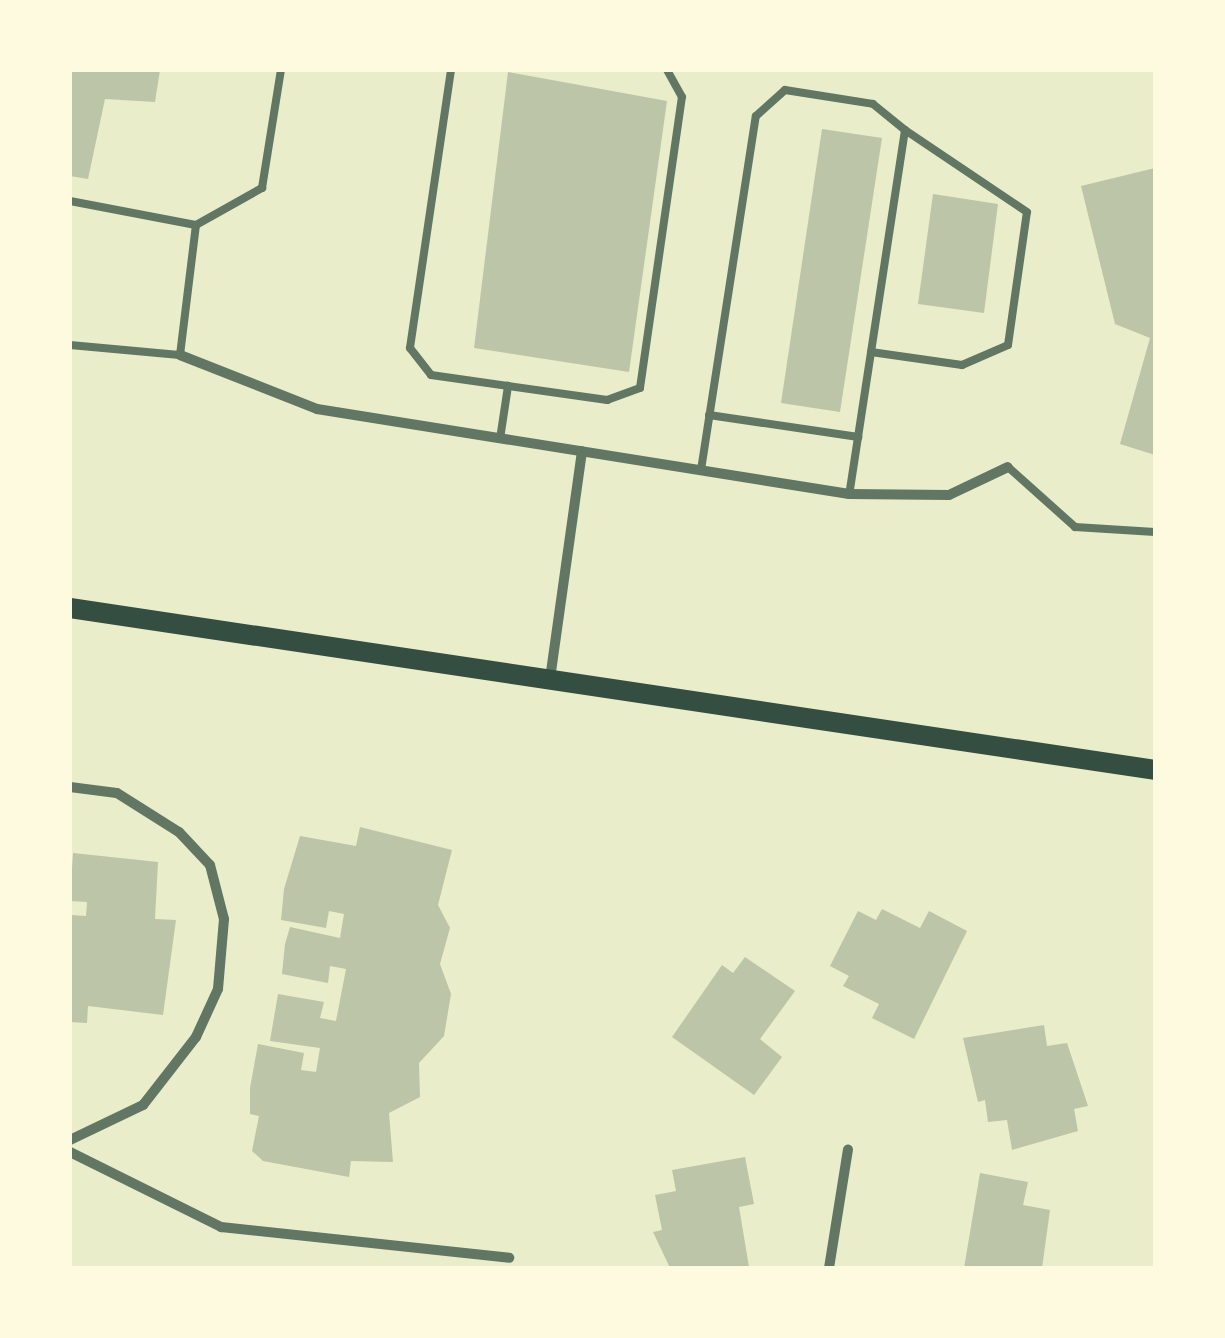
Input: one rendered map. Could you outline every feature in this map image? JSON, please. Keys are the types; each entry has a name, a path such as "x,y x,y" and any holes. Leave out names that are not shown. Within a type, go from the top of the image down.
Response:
{"main road":[{"path":"70,608 1155,770"}],"street":[{"path":"180,355 317,409 849,494 930,498 1008,467"},
{"path":"550,680 582,451"},
{"path":"70,787 117,793 179,832 210,865 224,919 218,989 196,1036 142,1105 70,1140"},
{"path":"830,1268 848,1150"},
{"path":"70,1152 221,1227 509,1258"}],"lane":[{"path":"70,201 196,225 262,188 282,70"},
{"path":"451,70 410,348 432,375 607,400 640,388 682,97 667,70"},
{"path":"701,470 756,116 785,90 874,104 905,130 1027,212 1008,344 962,364 871,352"},
{"path":"849,494 905,130"},
{"path":"70,345 180,355 196,225"},
{"path":"500,439 508,386"},
{"path":"709,416 858,437"},
{"path":"1008,467 1075,526 1155,532"}],"building":[{"path":"70,70 160,70 155,102 105,99 88,179 70,176"},
{"path":"508,72 667,101 629,372 474,348"},
{"path":"822,129 882,138 840,412 781,403"},
{"path":"1155,168 1155,455 1120,444 1150,338 1115,324 1081,186"},
{"path":"933,194 998,204 984,313 918,304"},
{"path":"360,827 452,850 438,905 450,928 440,964 451,994 444,1036 419,1063 420,1097 389,1113 393,1162 351,1161 349,1177 263,1161 252,1151 259,1116 250,1114 250,1088 258,1044 304,1053 301,1070 316,1072 320,1048 270,1041 278,994 324,1002 320,1018 336,1021 346,969 330,966 328,983 282,974 285,944 290,927 340,938 344,914 329,911 326,928 281,920 284,889 300,836 356,846"},
{"path":"73,853 158,862 155,919 176,920 163,1015 88,1006 87,1023 70,1022 70,915 86,916 87,902 70,901"},
{"path":"882,909 920,928 929,911 967,931 914,1039 872,1018 879,1004 843,986 849,976 830,966 858,911 876,920"},
{"path":"745,957 795,991 760,1039 782,1057 754,1095 672,1037 722,965 733,973"},
{"path":"1044,1025 1047,1046 1067,1043 1088,1106 1074,1109 1078,1131 1012,1150 1007,1120 988,1122 985,1100 978,1102 963,1038"},
{"path":"745,1157 754,1204 739,1207 749,1267 670,1268 653,1232 662,1230 655,1195 676,1191 672,1170"},
{"path":"980,1173 1028,1182 1023,1205 1050,1210 1042,1268 964,1268"}]}
